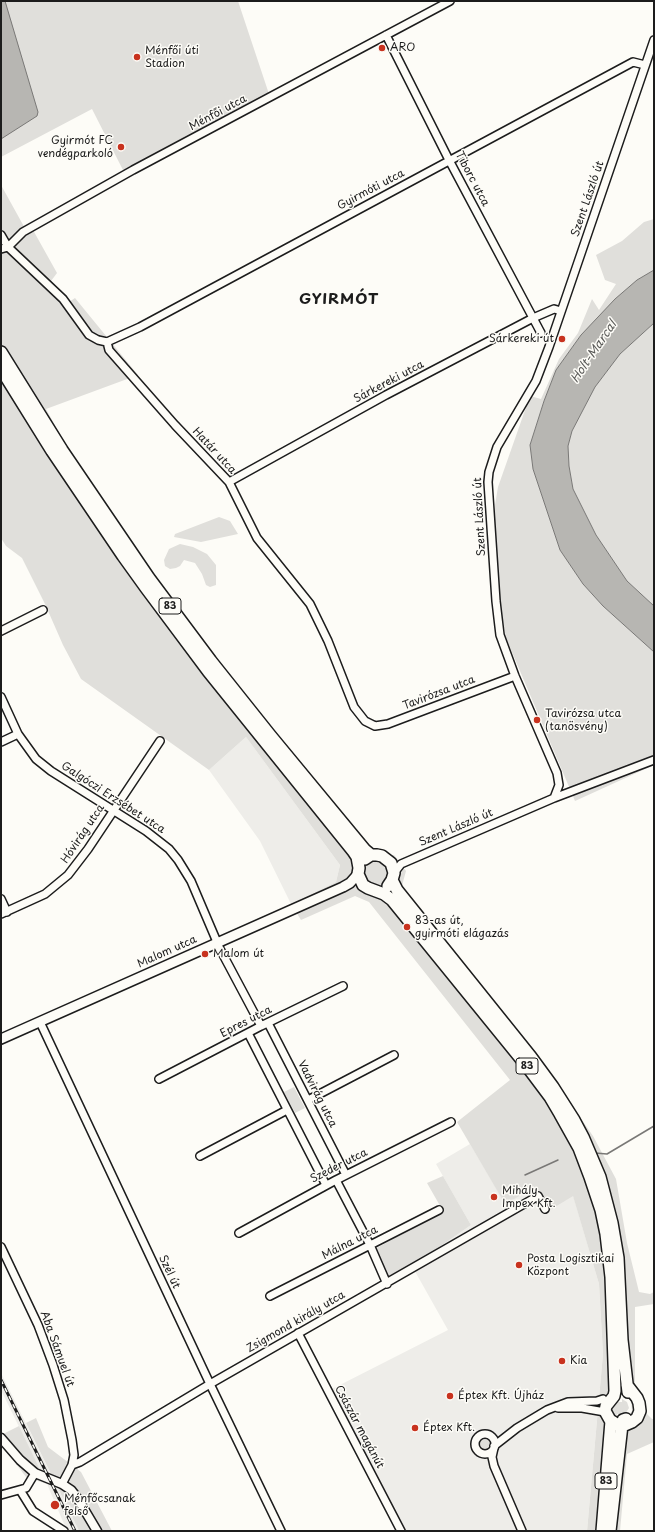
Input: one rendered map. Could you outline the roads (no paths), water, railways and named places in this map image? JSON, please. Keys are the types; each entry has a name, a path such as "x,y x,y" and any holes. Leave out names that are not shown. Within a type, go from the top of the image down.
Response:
{"main road":[{"name":"83","path":"1,352 62,450 129,550 211,661 270,735 371,856"},
{"name":"83","path":"1,368 52,451 123,556 208,671 353,851 357,857 363,884 384,894 392,900 526,1065 550,1097 579,1148 594,1189 606,1234 611,1277 615,1392 614,1396 606,1406 610,1420 610,1531"},
{"path":"344,887 350,883 366,858 371,856 382,856 387,859"},
{"name":"83","path":"387,859 391,863 393,876 402,896 531,1056 564,1103 583,1137 600,1177 612,1223 619,1265 622,1340 627,1390 637,1398 640,1411 634,1421 628,1424 610,1420"},
{"path":"374,890 384,888 393,876"},
{"path":"344,887 363,884"},
{"name":"Malom utca","path":"1,1039 344,887"},
{"path":"603,1399 609,1393 627,1390"},
{"name":"83","path":"602,1531 610,1420 600,1405 603,1399"}],"street":[{"name":"Ménfői utca","path":"5,248 23,232 133,170 450,1"},
{"name":"Tiborc utca","path":"386,35 449,160 541,333"},
{"name":"Szent László út","path":"393,876 402,864 554,798 559,785 557,773 515,676 500,635 496,601 488,482 489,472 497,447 536,381 654,40"},
{"name":"Gyirmóti utca","path":"107,342 140,327 633,62 645,65"},
{"path":"1,235 5,248 27,264 63,299 90,335 98,340 107,342"},
{"name":"Sárkereki utca","path":"229,482 533,318 554,309 561,311"},
{"name":"Határ utca","path":"107,342 109,350 175,425 229,482 257,538 310,604 328,640 354,708 360,716 370,724"},
{"path":"1,631 43,610"},
{"name":"Tavirózsa utca","path":"370,724 375,726 388,724 515,676"},
{"name":"Galgóczi Erzsébet utca","path":"1,697 18,734 36,759 51,771 146,831 169,849 178,860 191,882 218,942"},
{"path":"1,742 18,734"},
{"name":"Hóvirág utca","path":"4,913 45,894 68,875 88,849 160,741"},
{"path":"554,798 654,760"},
{"path":"387,859 402,864"},
{"path":"1,899 4,913"},
{"path":"218,942 220,949 261,1026"},
{"name":"Epres utca","path":"159,1079 261,1026 343,986"},
{"name":"Szél út","path":"40,1022 210,1384 281,1531"},
{"name":"Vadvirág utca","path":"268,1023 346,1175"},
{"path":"248,1033 326,1185"},
{"path":"308,1100 394,1055"},
{"path":"200,1156 287,1110"},
{"name":"Szeder utca","path":"239,1233 326,1185 451,1122"},
{"path":"336,1180 370,1245 387,1284"},
{"name":"Zsigmond király utca","path":"72,1465 80,1462 210,1384 387,1284 538,1196 545,1209"},
{"name":"Málna utca","path":"270,1296 439,1210"},
{"name":"Aba Sámuel út","path":"1,1247 38,1325 53,1365 64,1400 72,1440 74,1455 72,1465"},
{"name":"Császár magánút","path":"298,1333 401,1531"},
{"path":"522,1531 494,1466 488,1457 476,1447 476,1439 482,1435 497,1435 517,1428 553,1408 568,1402 597,1401 603,1399"},
{"path":"553,1408 582,1408 610,1420"},
{"path":"482,1453 488,1453 517,1428"},
{"path":"489,1435 493,1439 494,1447 492,1457 494,1466"},
{"path":"1,1438 20,1460 35,1473 62,1484 71,1490 97,1531"},
{"path":"62,1484 72,1465"},
{"path":"1,1495 26,1488 35,1473"},
{"path":"20,1490 33,1511 64,1531"}],"water":[{"path":"1,1 5,1 38,112 37,116 1,139"},
{"name":"Holt-Marcal","path":"654,270 654,323 620,354 595,387 572,431 568,446 569,466 573,489 596,535 627,581 654,606 654,652 603,606 583,584 560,550 533,469 530,445 556,370 581,335 615,299 637,280"}],"waterway":[{"path":"595,1153 607,1154 654,1126"},
{"path":"525,1175 558,1160"}],"railway":[{"path":"1,1380 75,1531"}],"place":[{"name":"ARO","path":"382,48"},
{"name":"Ménfői úti Stadion","path":"137,57"},
{"name":"Gyirmót FC vendégparkoló","path":"121,147"},
{"name":"Sárkereki út","path":"562,339"},
{"name":"Tavirózsa utca (tanösvény)","path":"537,720"},
{"name":"83-as út, gyirmóti elágazás","path":"407,927"},
{"name":"Malom út","path":"205,954"},
{"name":"Mihály Impex Kft.","path":"494,1197"},
{"name":"Posta Logisztikai Központ","path":"519,1265"},
{"name":"Kia","path":"562,1361"},
{"name":"Éptex Kft. Újház","path":"450,1396"},
{"name":"Éptex Kft.","path":"415,1428"},
{"name":"Ménfőcsanak felső","path":"55,1505"}],"district":[{"name":"GYIRMÓT","path":"339,300"}]}
